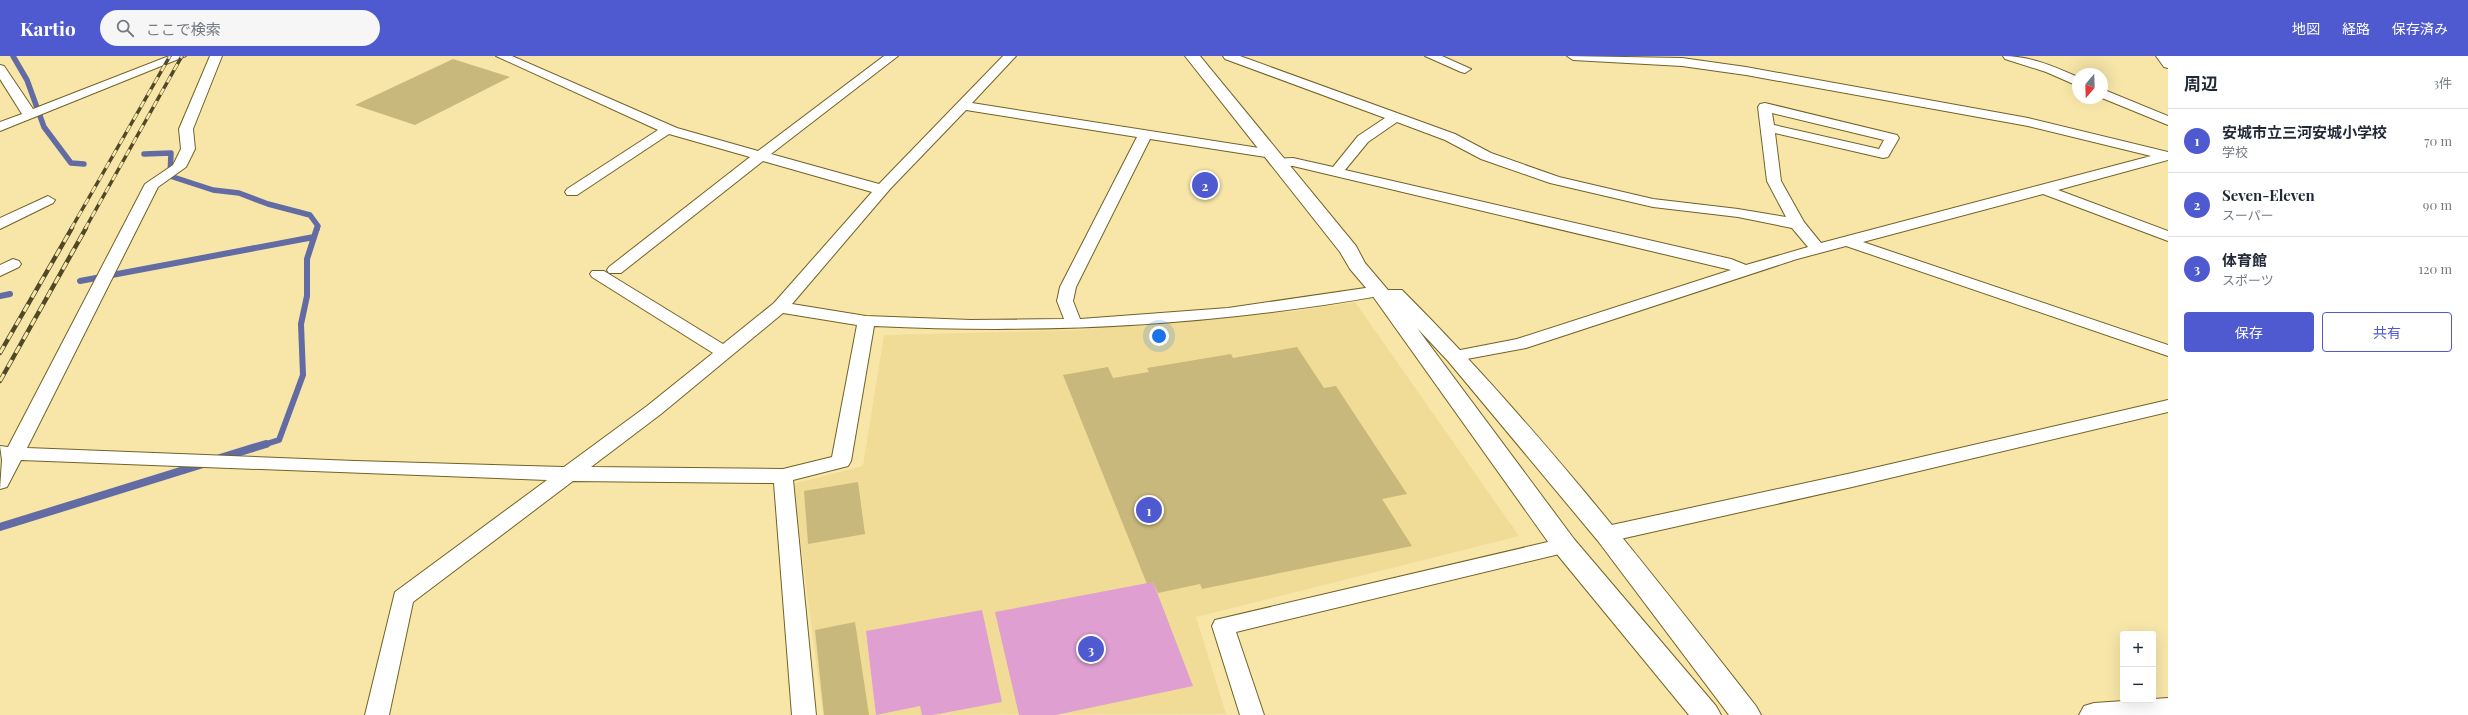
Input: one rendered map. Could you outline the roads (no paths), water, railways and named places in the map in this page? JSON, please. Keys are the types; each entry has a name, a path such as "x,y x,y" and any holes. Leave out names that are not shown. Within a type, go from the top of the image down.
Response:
{"street":[{"path":"0,127 180,56"},
{"path":"0,482 7,454 152,184 180,167 188,149 186,129 216,56"},
{"path":"502,56 668,129 759,157 883,190"},
{"path":"615,270 759,157 892,56"},
{"path":"377,715 403,598 654,410 687,381 725,353 780,307 883,190 1010,56"},
{"path":"1192,56 1349,250 1357,265 1379,291 1565,546 1706,715"},
{"path":"1229,56 1450,137 1486,156 1555,180 1653,203 1738,214 1797,224"},
{"path":"1431,56 1465,69"},
{"path":"1573,56 1653,60 1746,71 2028,122 2168,156"},
{"path":"1639,56 1653,60"},
{"path":"2009,56 2050,69 2072,79"},
{"path":"2162,56 2168,64"},
{"path":"136,57 136,64 144,69"},
{"path":"0,69 30,115"},
{"path":"2108,96 2168,121"},
{"path":"962,105 1275,158 1731,264 1747,272"},
{"path":"1767,127 1883,154 1892,138 1764,107 1774,181 1797,224 1818,249"},
{"path":"1336,172 1363,140 1395,117"},
{"path":"0,123 15,121"},
{"path":"572,192 668,129"},
{"path":"1074,324 1065,301 1068,287 1145,135"},
{"path":"1456,356 1520,344 1818,249 2046,190 2168,156"},
{"path":"2046,190 2168,236"},
{"path":"0,224 48,200"},
{"path":"1846,241 2168,351"},
{"path":"1349,250 1366,261 1456,356 1607,534 1746,715"},
{"path":"598,274 725,353"},
{"path":"780,307 866,321 1074,324 1288,307 1379,291"},
{"path":"7,454 355,468 568,474 784,476 841,461 866,321"},
{"path":"1607,534 1852,480 2168,406"},
{"path":"784,476 804,715"},
{"path":"1252,715 1223,626 1565,546"},
{"path":"2094,715 2168,710"}],"waterway":[{"path":"13,56 27,80 44,127 71,163 84,164"},
{"path":"144,154 171,153 170,176 213,190 239,193 268,204 310,215 318,226 317,229"},
{"path":"263,445 279,440 303,375 301,324 307,296 307,259 317,228"},
{"path":"80,281 314,237"},
{"path":"0,296 10,294"},
{"path":"220,458 266,444"},
{"path":"0,527 203,464"}],"railway":[{"path":"71,229 170,56"},
{"path":"85,229 182,56"},
{"path":"0,353 72,228"},
{"path":"0,381 86,228"}],"place":[{"name":"Seven-Eleven","path":"1205,185"},
{"name":"安城市立三河安城小学校","path":"1149,510"},
{"name":"体育館","path":"1091,649"}]}
